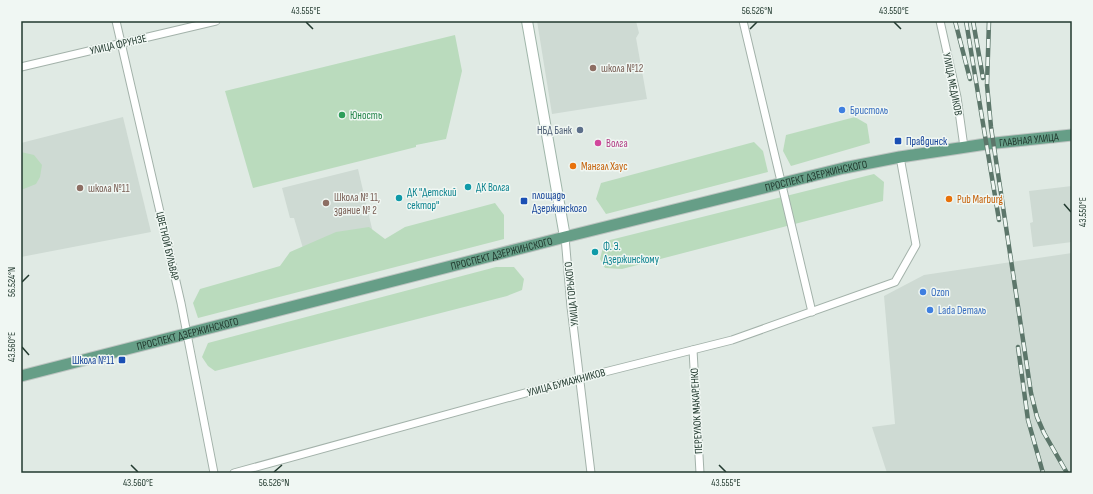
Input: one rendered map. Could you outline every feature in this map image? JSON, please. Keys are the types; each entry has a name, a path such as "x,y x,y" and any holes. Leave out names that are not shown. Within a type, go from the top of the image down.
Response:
{"main road":[{"name":"ГЛАВНАЯ УЛИЦА","path":"986,144 1072,135"},
{"name":"ПРОСПЕКТ ДЗЕРЖИНСКОГО","path":"21,376 565,237 855,166 900,157 986,144"}],"street":[{"name":"ЦВЕТНОЙ БУЛЬВАР","path":"116,21 181,303 214,473"},
{"name":"УЛИЦА ФРУНЗЕ","path":"21,67 216,21"},
{"name":"УЛИЦА ГОРЬКОГО","path":"527,21 565,237 571,307 591,473"},
{"path":"743,21 812,312"},
{"name":"УЛИЦА МЕДИКОВ","path":"940,21 957,97 964,147"},
{"name":"УЛИЦА БУМАЖНИКОВ","path":"234,473 580,378 732,340 895,282 916,245 900,157"},
{"name":"ПЕРЕУЛОК МАКАРЕНКО","path":"693,350 700,473"}],"shaded area":[{"name":"школа №12","path":"537,21 636,21 639,33 636,38 647,99 552,114"},
{"name":"школа №11","path":"123,117 151,232 21,257 21,143"},
{"name":"Школа № 11, здание № 2","path":"358,169 374,237 305,255 294,218 290,218 282,188"},
{"path":"1072,186 1072,242 1033,247 1030,223 1033,222 1029,191"},
{"path":"1072,253 1072,473 887,473 872,427 895,424 884,296 924,275"}],"green space":[{"name":"Юность","path":"455,35 462,71 446,139 416,145 416,147 253,188 225,91"},
{"path":"855,117 867,124 870,143 791,166 783,151 786,135"},
{"path":"754,142 763,151 768,172 606,214 596,199 601,183"},
{"path":"21,152 34,155 42,165 40,177 36,184 21,190"},
{"path":"874,174 884,182 883,201 622,269 605,268 600,259 603,247 610,240"},
{"path":"495,203 504,215 504,239 198,318 193,303 200,289 280,266 290,252 336,232 369,227 385,239 405,227"},
{"path":"496,267 514,267 524,279 522,290 507,296 215,371 208,366 202,357 208,343"}],"railway":[{"path":"955,21 970,79"},
{"path":"966,21 999,220"},
{"path":"973,21 983,78"},
{"path":"989,21 987,85 991,127 1031,393 1037,417 1044,433 1067,473"},
{"path":"1018,347 1028,420 1043,473"}],"place":[{"name":"школа №12","path":"593,68"},
{"name":"Бристоль","path":"842,110"},
{"name":"Юность","path":"342,115"},
{"name":"НБД Банк","path":"580,130"},
{"name":"Правдинск","path":"898,141"},
{"name":"Волга","path":"598,143"},
{"name":"Мангал Хаус","path":"573,166"},
{"name":"ДК Волга","path":"468,187"},
{"name":"школа №11","path":"80,188"},
{"name":"ДК \"Детский сектор\"","path":"399,198"},
{"name":"Pub Marburg","path":"949,199"},
{"name":"площадь Дзержинского","path":"524,201"},
{"name":"Школа № 11, здание № 2","path":"326,203"},
{"name":"Ф. Э. Дзержинскому","path":"595,252"},
{"name":"Ozon","path":"923,292"},
{"name":"Lada Dеталь","path":"930,310"},
{"name":"Школа №11","path":"122,360"}]}
